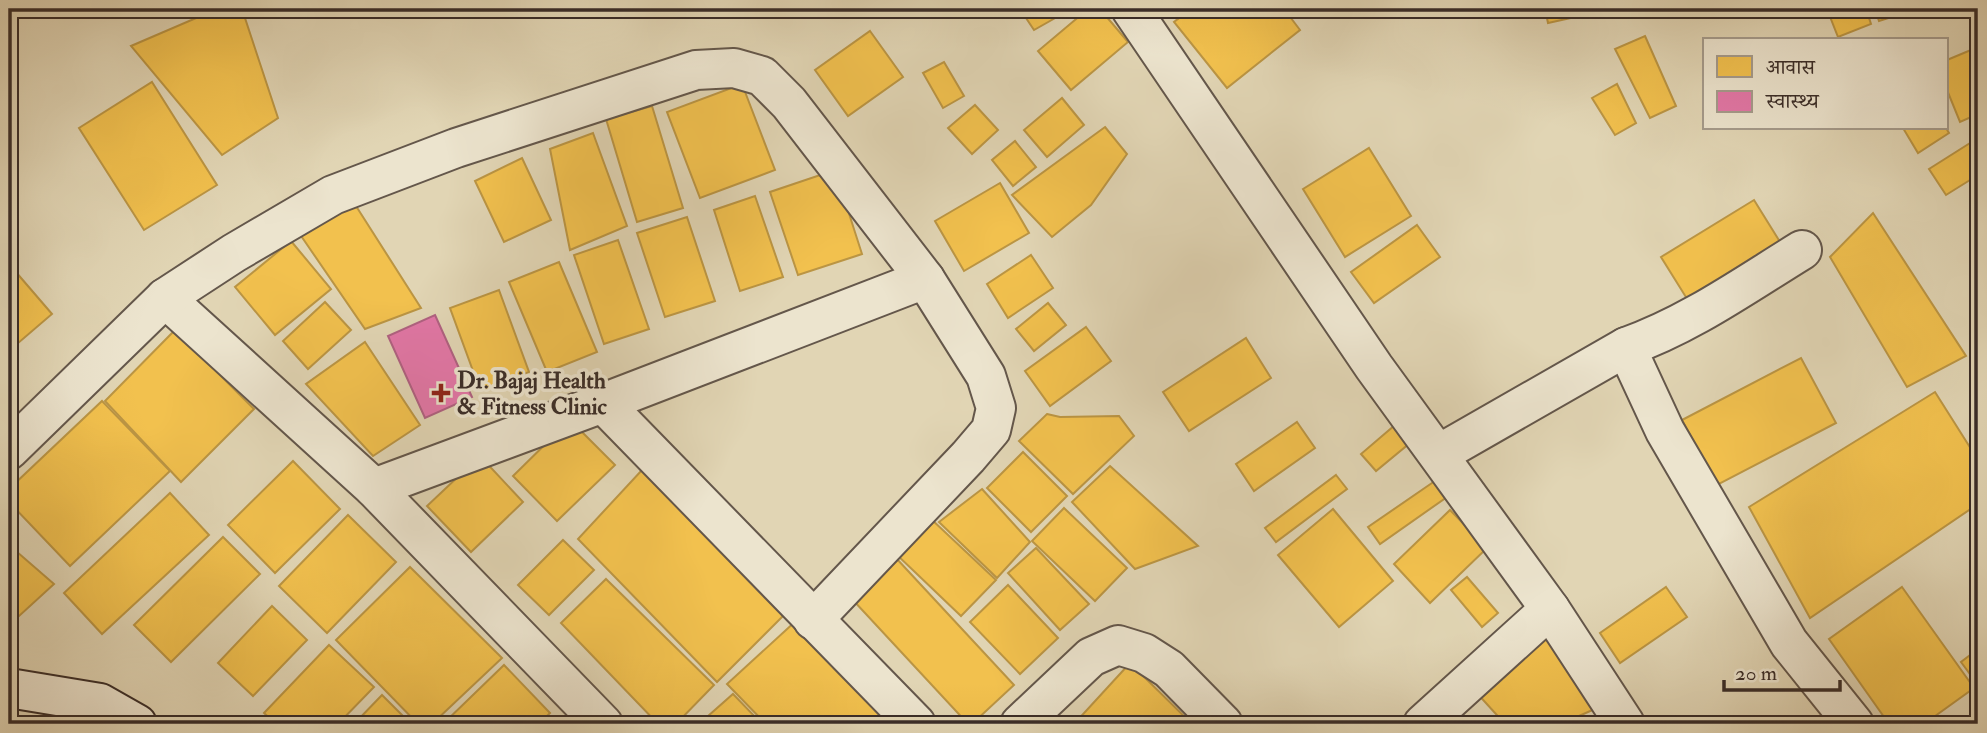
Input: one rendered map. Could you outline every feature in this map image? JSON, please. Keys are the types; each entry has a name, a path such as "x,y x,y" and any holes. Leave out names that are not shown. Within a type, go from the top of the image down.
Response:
{"street":[{"path":"1131,9 1374,367 1550,609 1625,724"},
{"path":"9,450 165,298 234,253 333,195 456,148 696,70 734,68 762,76 789,103 925,279 986,376 996,408 991,430 968,457 813,620"},
{"path":"1439,454 1626,347 1657,336 1802,250"},
{"path":"374,488 925,279"},
{"path":"165,298 374,488 603,724"},
{"path":"1626,347 1665,431 1789,643 1854,724"},
{"path":"603,403 916,724"},
{"path":"1423,724 1550,609"},
{"path":"1020,724 1091,657 1118,645 1144,653 1169,669 1223,724"},
{"path":"9,688 100,703 137,724"}],"building: आवास":[{"path":"217,9 242,9 278,118 222,155 131,46"},
{"path":"1020,9 1071,9 1034,30"},
{"path":"1088,9 1100,9 1128,42 1071,90 1038,51"},
{"path":"1191,9 1284,9 1300,30 1227,88 1174,22"},
{"path":"1545,9 1598,9 1598,12 1548,23"},
{"path":"1648,9 1671,9 1653,17"},
{"path":"1827,9 1866,9 1871,24 1838,37"},
{"path":"1875,9 1917,9 1879,21"},
{"path":"870,31 903,77 848,116 815,70"},
{"path":"1645,36 1676,106 1650,118 1615,49"},
{"path":"1978,47 1978,114 1960,122 1948,92 1948,60"},
{"path":"944,62 964,96 943,108 923,73"},
{"path":"152,82 217,185 144,230 79,128"},
{"path":"742,84 775,170 700,198 667,112"},
{"path":"1617,84 1636,123 1615,135 1592,98"},
{"path":"1062,98 1084,125 1047,157 1024,130"},
{"path":"975,105 998,130 972,154 948,128"},
{"path":"652,106 683,208 637,222 606,119"},
{"path":"1105,127 1127,154 1091,205 1052,237 1012,195"},
{"path":"1904,130 1947,130 1949,133 1918,153"},
{"path":"593,133 627,226 570,250 550,149"},
{"path":"1978,138 1978,175 1946,195 1929,169"},
{"path":"1015,141 1036,167 1013,186 992,160"},
{"path":"1369,148 1411,216 1345,257 1303,189"},
{"path":"522,158 551,220 504,242 475,181"},
{"path":"835,170 862,254 798,275 770,192"},
{"path":"1000,183 1029,233 964,271 935,221"},
{"path":"755,196 783,277 740,291 714,210"},
{"path":"1754,200 1782,245 1689,302 1661,257"},
{"path":"356,206 421,308 365,329 297,230"},
{"path":"1873,213 1966,356 1907,387 1830,257"},
{"path":"687,217 715,301 665,317 637,233"},
{"path":"1417,225 1440,257 1374,303 1351,272"},
{"path":"618,240 649,329 604,344 574,255"},
{"path":"291,241 331,289 275,335 235,287"},
{"path":"1031,255 1053,288 1008,318 987,284"},
{"path":"559,262 597,352 547,372 509,282"},
{"path":"9,264 52,314 10,350 9,348"},
{"path":"499,290 529,372 480,390 450,308"},
{"path":"325,302 351,330 308,369 283,341"},
{"path":"1048,303 1066,325 1034,351 1016,329"},
{"path":"1086,327 1111,361 1050,406 1025,371"},
{"path":"175,330 254,409 181,482 105,401"},
{"path":"1246,338 1271,378 1189,431 1163,392"},
{"path":"365,342 420,425 373,456 306,384"},
{"path":"1801,358 1836,423 1717,485 1682,420"},
{"path":"1935,392 1978,460 1978,504 1810,618 1749,507"},
{"path":"102,401 170,471 70,566 9,502 9,489"},
{"path":"1047,414 1060,417 1119,416 1134,436 1073,494 1019,441"},
{"path":"1402,419 1416,438 1376,471 1361,454"},
{"path":"570,420 615,465 557,521 513,476"},
{"path":"1297,422 1315,448 1254,491 1236,464"},
{"path":"1023,452 1067,496 1031,532 987,488"},
{"path":"480,456 523,502 471,552 427,506"},
{"path":"293,461 340,509 275,573 228,525"},
{"path":"1110,466 1198,546 1135,569 1072,502"},
{"path":"642,470 784,615 717,682 578,539"},
{"path":"1445,474 1457,490 1380,544 1368,527"},
{"path":"1336,475 1347,489 1276,542 1265,528"},
{"path":"982,489 1030,542 997,578 939,522"},
{"path":"170,493 209,535 102,634 64,593"},
{"path":"1064,508 1127,568 1095,601 1032,541"},
{"path":"1333,509 1393,581 1339,627 1278,555"},
{"path":"1450,510 1487,548 1430,603 1394,564"},
{"path":"348,515 396,562 327,633 279,586"},
{"path":"930,518 996,580 961,616 896,554"},
{"path":"223,537 260,574 171,662 134,625"},
{"path":"563,540 594,570 549,615 518,585"},
{"path":"9,545 54,584 18,617 9,609"},
{"path":"1036,548 1089,604 1060,630 1008,573"},
{"path":"896,558 1014,685 972,724 968,724 852,599"},
{"path":"410,567 502,658 432,724 418,724 336,640"},
{"path":"1467,577 1498,613 1482,627 1451,590"},
{"path":"606,579 714,685 676,724 658,724 561,623"},
{"path":"1008,585 1058,638 1020,674 970,622"},
{"path":"1666,587 1687,617 1620,663 1600,633"},
{"path":"1902,587 1974,688 1924,724 1889,724 1829,639"},
{"path":"272,606 307,640 253,696 218,663"},
{"path":"797,620 899,724 766,724 727,684"},
{"path":"1546,625 1606,704 1561,724 1505,724 1475,691"},
{"path":"329,645 374,687 338,724 276,724 264,713"},
{"path":"1978,649 1978,685 1961,662"},
{"path":"1130,663 1192,724 1074,724"},
{"path":"504,665 550,713 539,724 443,724"},
{"path":"733,694 762,724 699,724"},
{"path":"382,695 411,724 354,724"}],"building: स्वास्थ्य":[{"path":"435,315 472,397 425,418 388,336"}],"place":[{"name":"Dr. Bajaj Health & Fitness Clinic","path":"441,393"}]}
